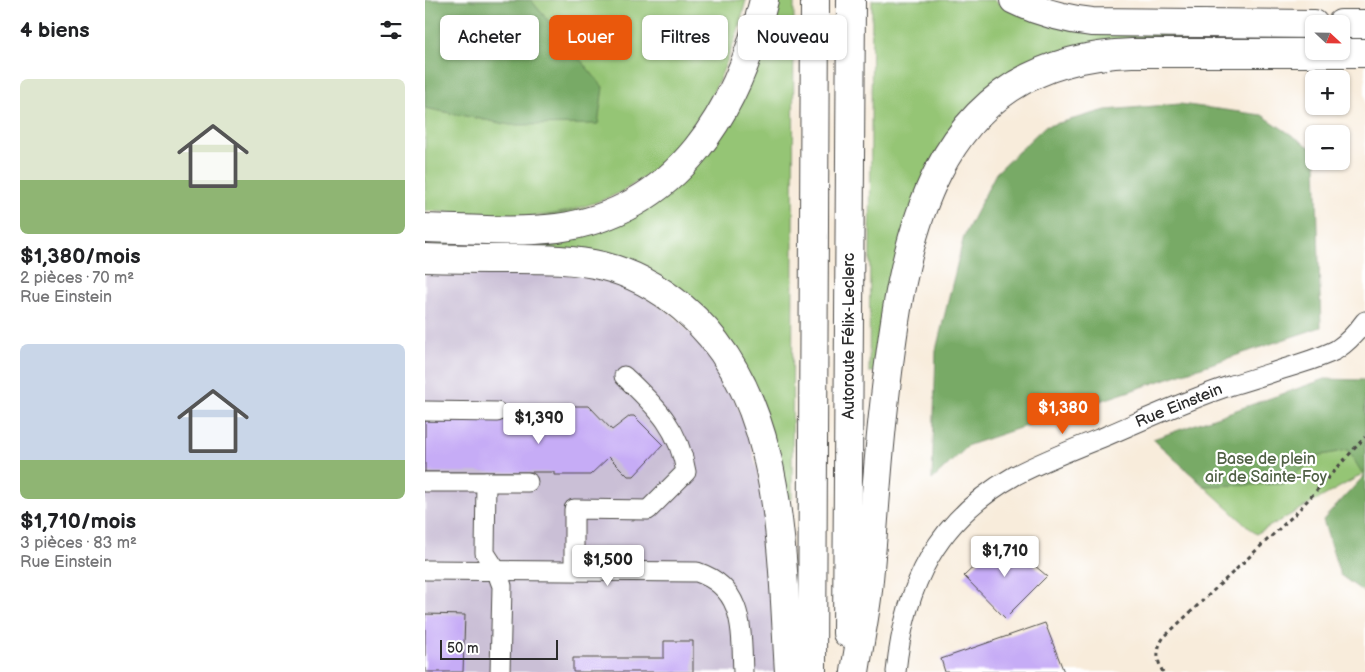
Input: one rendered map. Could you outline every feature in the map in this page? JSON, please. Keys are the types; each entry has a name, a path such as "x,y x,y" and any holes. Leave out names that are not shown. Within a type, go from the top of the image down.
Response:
{"highway":[{"path":"425,228 520,230 556,228 599,218 631,205 647,195 679,169 694,153 721,115 751,50 764,0"},
{"path":"812,672 815,0"},
{"name":"Autoroute Félix-Leclerc","path":"847,672 851,0"},
{"path":"1014,0 1041,12 1092,22 1305,24"},
{"path":"1350,24 1365,24"},
{"path":"855,672 868,591 881,432 890,349 902,276 912,236 925,198 942,162 966,128 993,101 1023,80 1053,66 1084,58 1131,53 1365,53"},
{"path":"425,258 561,260 605,267 636,278 664,293 703,327 724,354 734,371 751,406 764,444 779,526 789,672"}],"street":[{"name":"Rue Einstein","path":"896,672 904,622 922,573 934,549 948,530 977,502 1016,476 1060,455 1213,391 1319,358 1345,343 1365,321"},
{"path":"574,570 574,508 648,510 686,472 676,436 670,426 652,404 623,376"},
{"path":"425,411 497,412"},
{"path":"425,482 528,482"},
{"path":"485,482 485,553 496,570 502,586 500,672"},
{"path":"425,570 697,572 714,579 727,590 737,608 741,634 743,672"}],"path":[{"path":"1163,672 1158,657 1160,644 1164,637 1296,513 1365,437"}],"shaded area":[{"path":"425,274 561,274 582,275 604,280 633,289 672,314 703,346 730,388 746,426 759,475 767,524 777,672 425,672"}],"green space":[{"path":"425,0 746,0 742,15 738,15 738,29 728,59 728,15 642,15 642,60 728,60 703,111 686,135 667,158 644,177 610,197 565,212 521,216 425,211"},
{"path":"425,0 531,0 549,22 549,60 581,60 603,87 598,124 510,125 425,108"},
{"path":"775,0 794,0 794,15 767,15"},
{"path":"872,0 994,0 1007,8 1287,33 1287,44 1110,43 1067,49 1044,58 966,110 877,372 869,372"},
{"path":"742,60 794,60 792,499 784,499 723,332 704,309 684,291 436,248 436,238 669,192"},
{"path":"1180,104 1262,115 1305,144 1305,170 1316,170 1321,327 969,445 932,480 936,350 964,236 996,173 1044,127 1106,110"},
{"name":"Base de plein air de Sainte-Foy","path":"1325,379 1365,380 1365,593 1340,575 1323,520 1364,476 1348,450 1317,456 1284,484 1204,486 1153,439"},
{"name":"Base de plein air de Sainte-Foy","path":"1365,405 1365,473 1256,534 1153,439 1308,407"}],"building":[{"path":"551,406 589,406 612,430 630,416 634,416 663,445 634,476 628,476 609,457 590,475 554,475 554,472 425,472 425,421 551,420"},
{"path":"1003,539 1047,576 1005,618 964,576"},
{"path":"425,614 465,615 463,672 425,672"},
{"path":"1045,623 1064,672 945,672 941,659"},
{"path":"664,641 693,641 693,672 573,672 573,658 664,658"}]}
